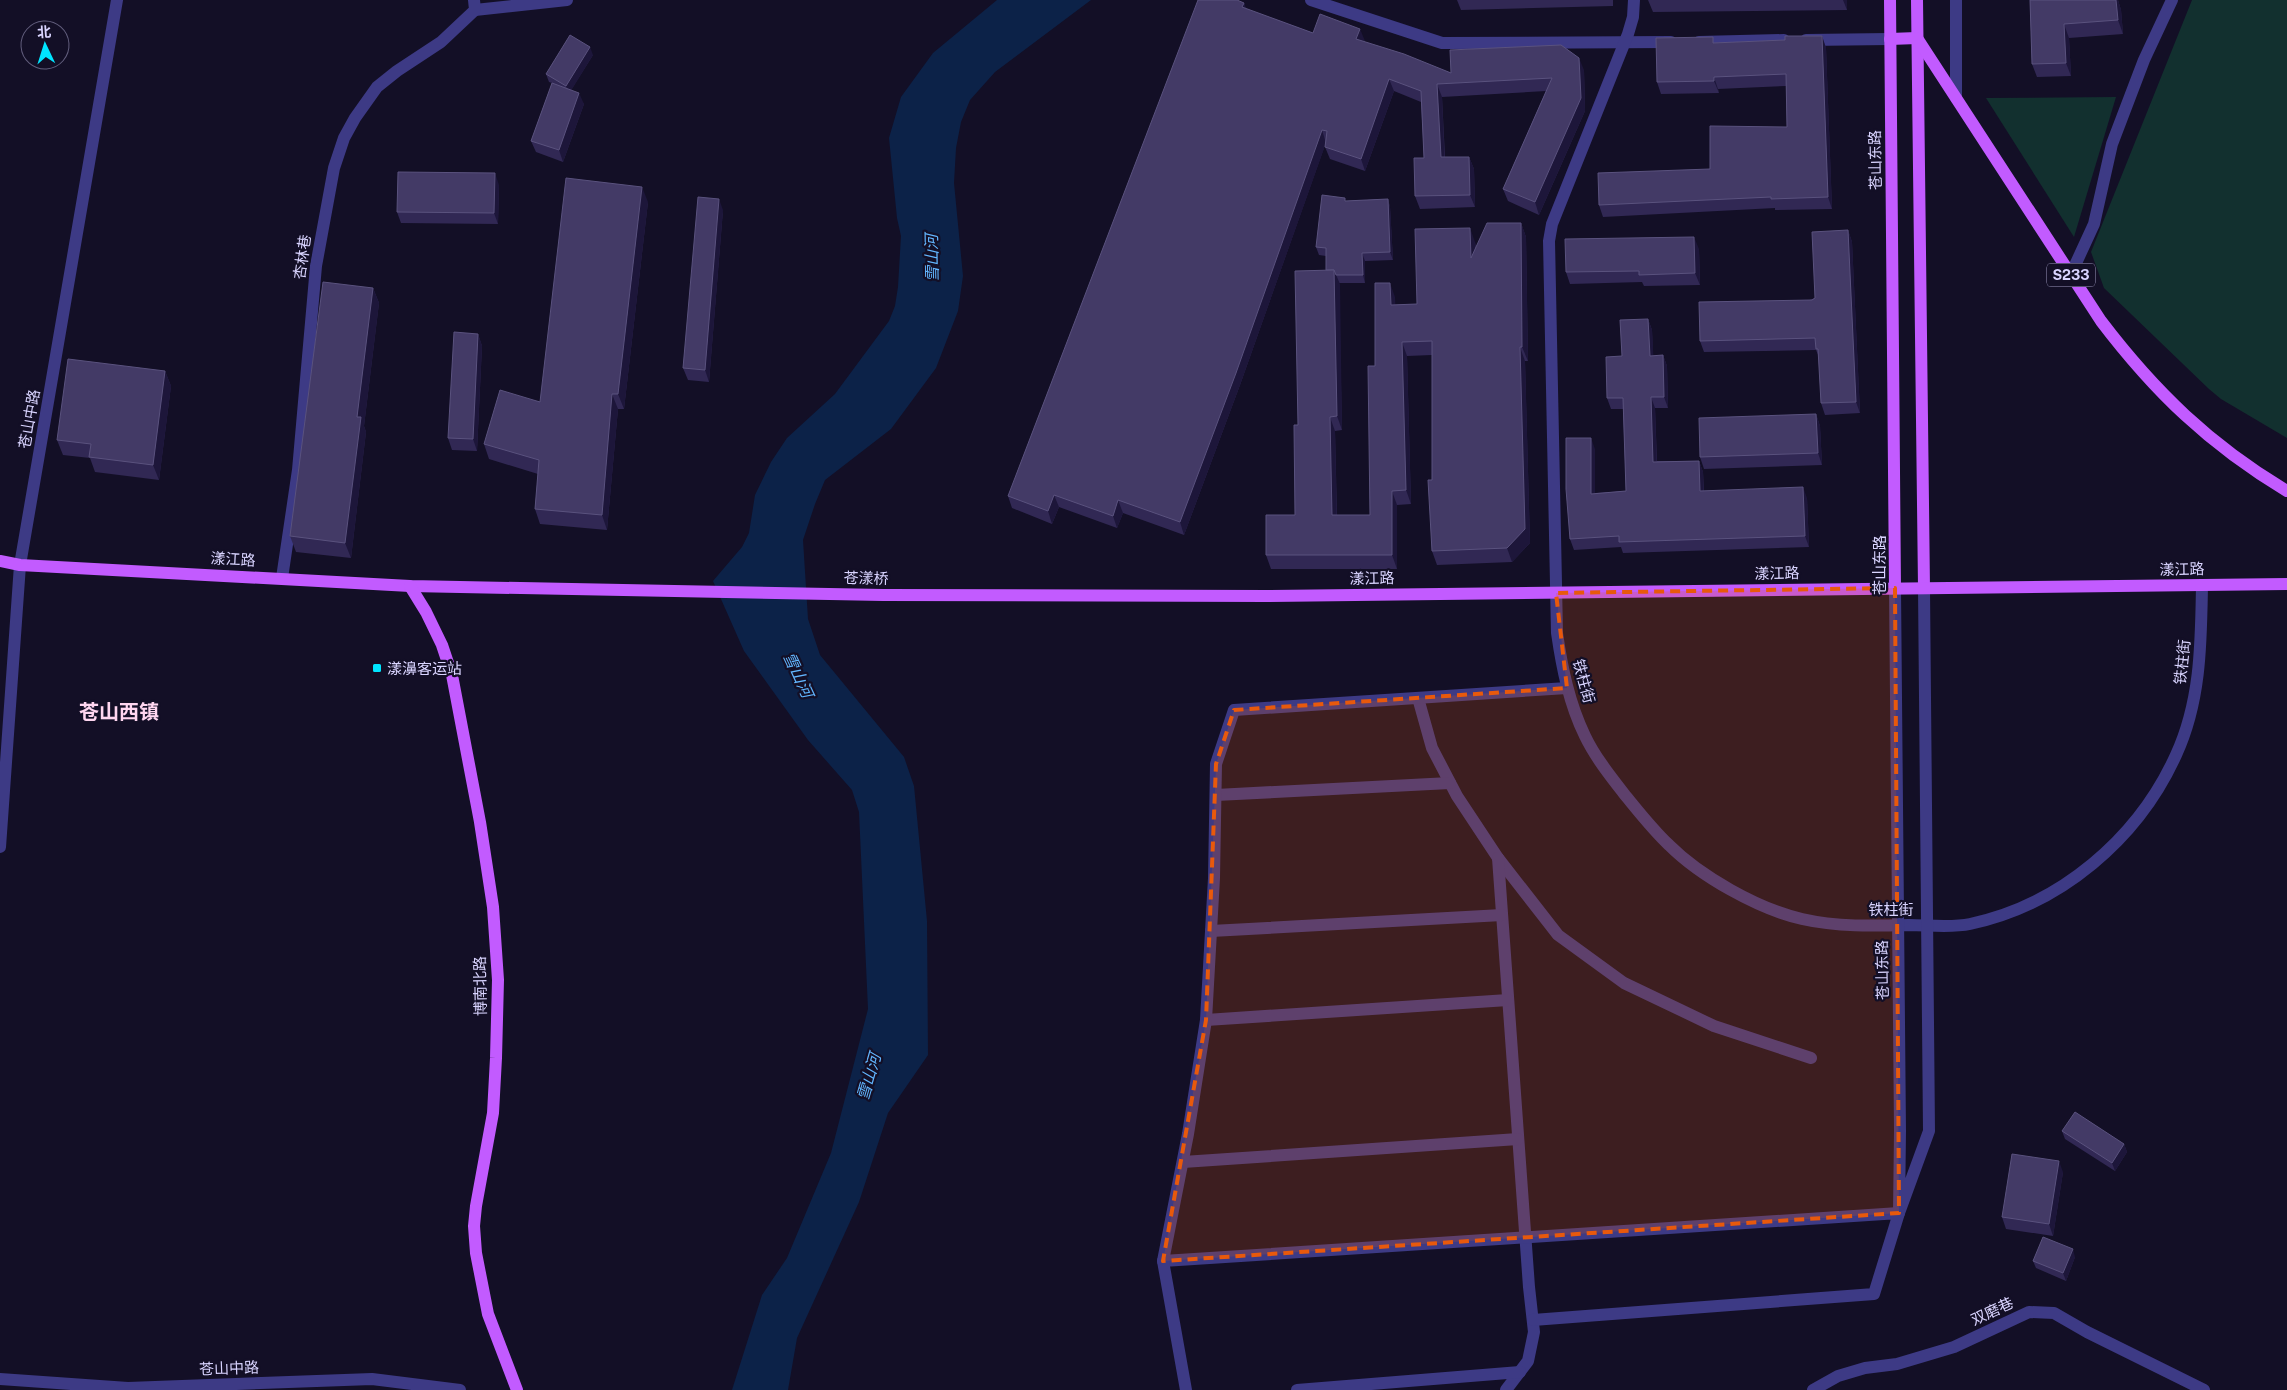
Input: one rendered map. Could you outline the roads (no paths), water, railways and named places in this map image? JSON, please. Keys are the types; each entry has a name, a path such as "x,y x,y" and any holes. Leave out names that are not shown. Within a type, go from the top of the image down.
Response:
{"main road":[{"name":"苍山东路","path":"1890,0 1895,588"},
{"path":"1917,0 1924,588"},
{"path":"1890,39 1918,38"},
{"name":"S233","path":"1918,38 2102,321 2132,361 2188,420 2234,457 2287,491"},
{"name":"漾江路","path":"0,561 20,565 410,586 464,587"},
{"name":"漾江路","path":"1267,596 2287,584"},
{"name":"博南北路","path":"410,586 426,612 442,645 452,675 480,822 493,907 498,980 493,1113 474,1226 476,1253 488,1314 496,1341 517,1390"},
{"name":"苍漾桥","path":"464,587 883,595 1267,596"}],"street":[{"name":"苍山中路","path":"0,847 20,565 117,0"},
{"path":"475,5 567,0"},
{"path":"1311,0 1442,43 1624,43 1890,39"},
{"name":"铁柱街","path":"1634,0 1633,17 1624,43 1552,224 1549,241 1557,633 1567,688 1585,737 1610,776 1670,847 1705,874 1751,901 1800,919 1838,925 1967,924 1992,918 2035,901 2080,875 2115,846 2148,804 2176,756 2194,702 2201,654 2202,585"},
{"path":"1956,0 1956,98"},
{"path":"2071,274 2094,224 2112,144 2144,60 2172,0"},
{"name":"杏林巷","path":"282,578 298,470 316,266 334,168 344,138 355,118 377,87 397,71 441,42 475,5"},
{"name":"苍山东路","path":"1895,588 1900,1131 1898,1213"},
{"path":"1533,1320 1874,1294 1898,1213 1929,1130 1924,588"},
{"path":"1186,1390 1163,1261 1183,1162 1206,1020 1211,931 1216,764 1234,710 1567,688"},
{"path":"1418,698 1432,748 1450,782 1498,858 1558,935 1624,983 1714,1026 1811,1058"},
{"path":"1216,795 1450,782"},
{"path":"1498,858 1525,1237 1534,1332 1528,1361 1506,1390"},
{"path":"1211,931 1502,914"},
{"path":"1206,1020 1508,1000"},
{"path":"1183,1162 1518,1139"},
{"path":"1163,1261 1898,1213"},
{"name":"双磨巷","path":"1813,1390 1838,1376 1865,1368 1897,1364 1954,1347 2029,1312 2054,1313 2086,1332 2204,1390"},
{"path":"1297,1390 1520,1372"},
{"name":"苍山中路","path":"0,1379 128,1389 372,1379 460,1390"},
{"path":"105,1390 128,1389"}],"water":[{"name":"雪山河","path":"997,0 1091,0 995,72 970,100 961,122 956,148 954,183 963,276 958,311 936,368 891,429 825,480 803,540 808,619 820,655 904,757 914,786 927,921 928,1055 888,1113 859,1202 797,1338 788,1390 732,1390 762,1295 787,1258 831,1153 868,1009 859,812 852,790 808,740 744,651 713,581 742,547 749,533 755,495 771,462 787,438 835,394 889,321 895,306 898,287 901,236 897,218 889,138 901,97 933,53"}],"place":[{"name":"漾濞客运站","path":"377,668"}],"district":[{"name":"苍山西镇","path":"119,712"}]}
